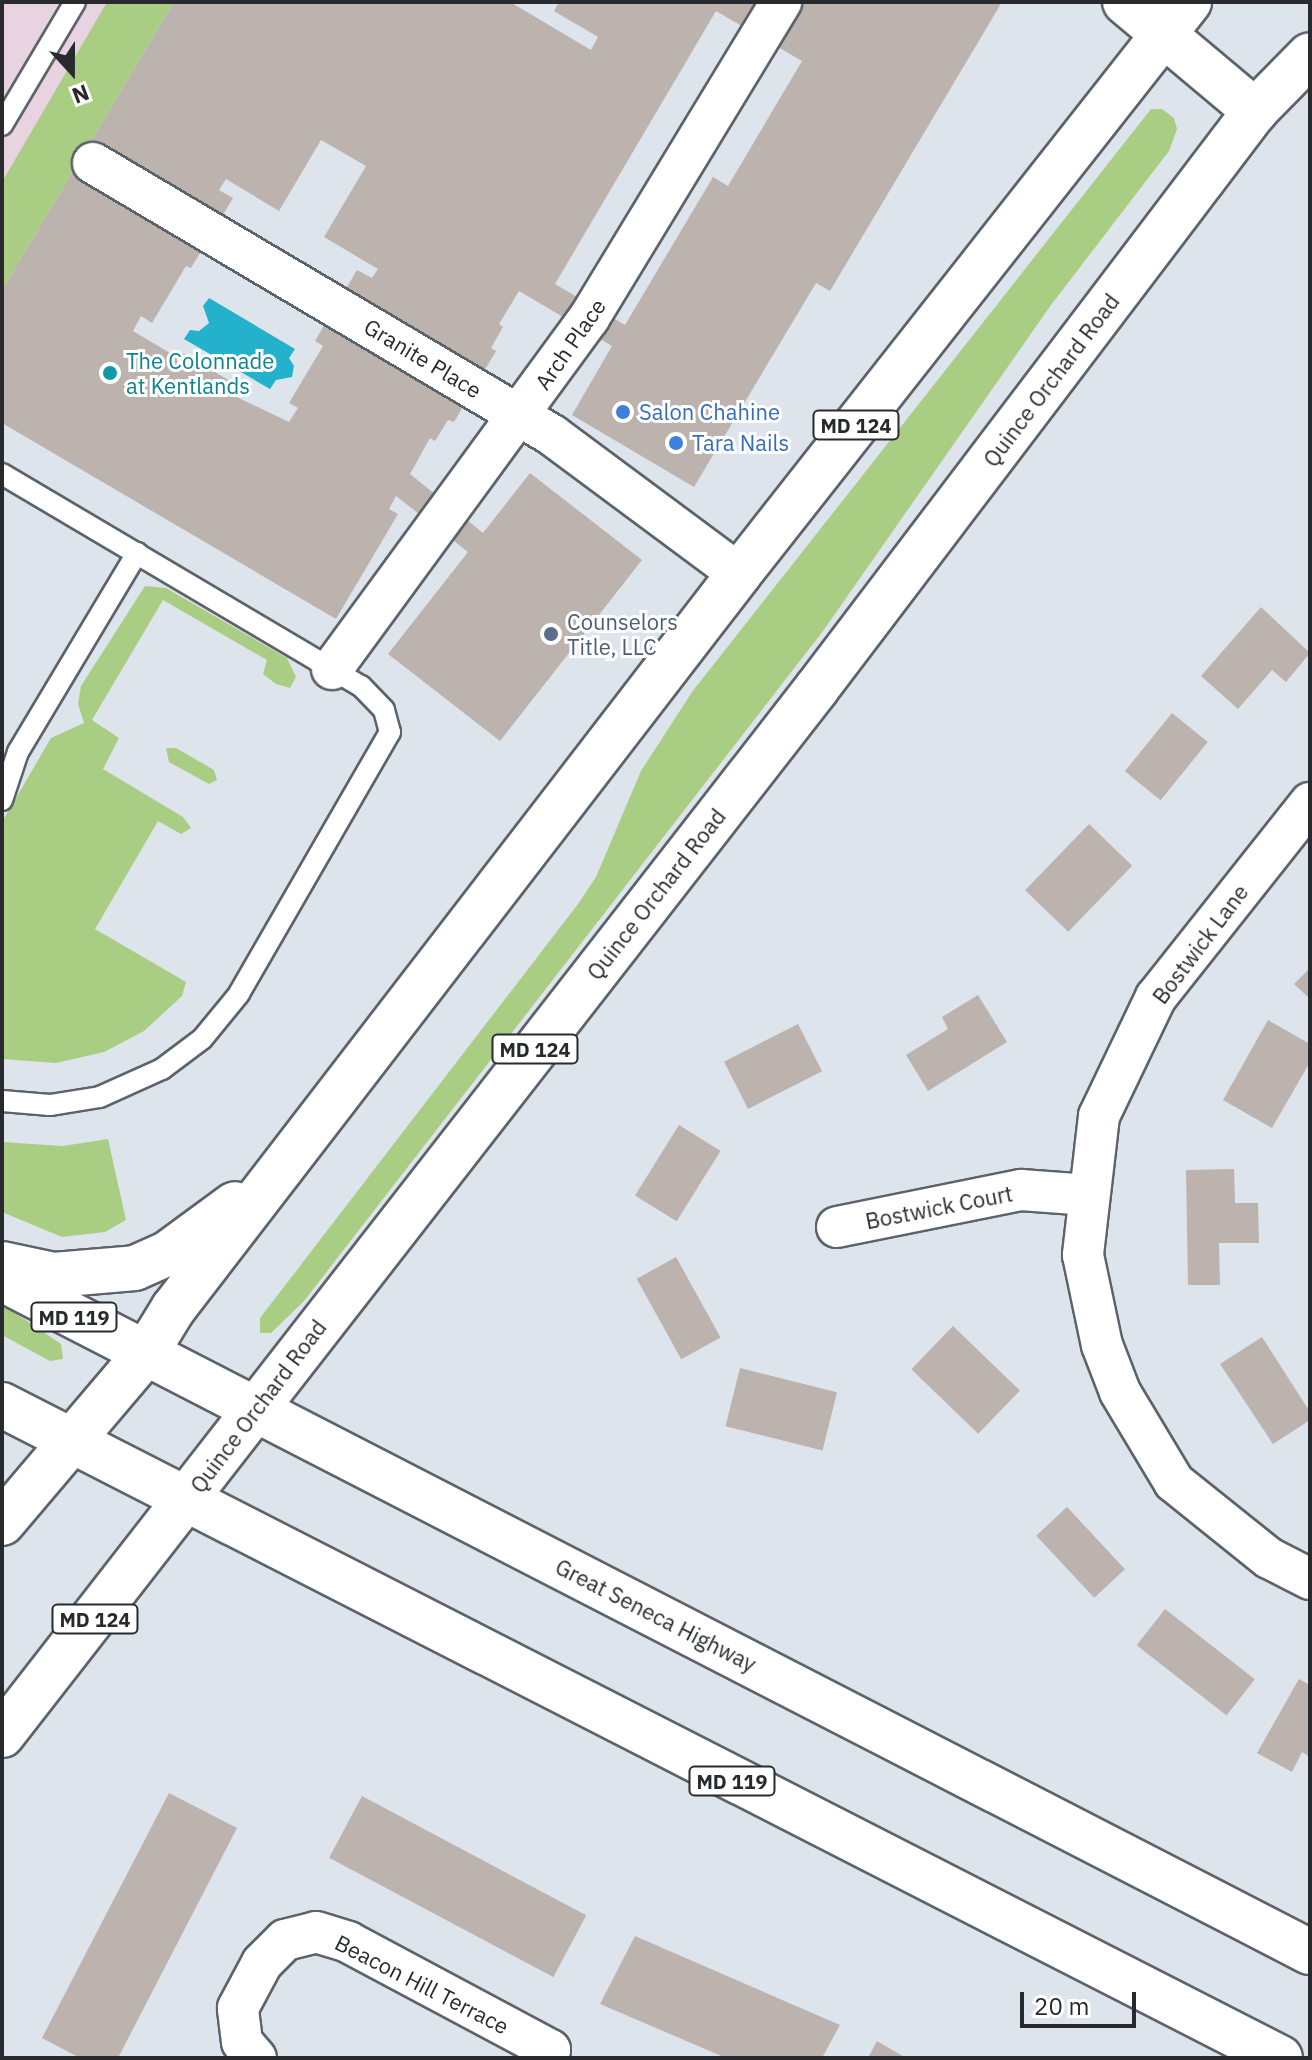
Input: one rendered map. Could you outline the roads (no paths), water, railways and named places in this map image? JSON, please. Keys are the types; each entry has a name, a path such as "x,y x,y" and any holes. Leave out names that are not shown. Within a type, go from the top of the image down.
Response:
{"main road":[{"path":"1125,2 1176,18 1255,111"},
{"name":"MD 124","path":"2,1523 74,1444 146,1353 173,1309 739,574 1176,18"},
{"name":"Quince Orchard Road","path":"2,1735 817,688 1255,111 1310,55"},
{"path":"2,1264 54,1275 135,1268 167,1254 290,1159"},
{"name":"Great Seneca Highway","path":"2,1279 1310,1952"},
{"name":"MD 119","path":"2,1405 1280,2058"}],"street":[{"name":"Arch Place","path":"332,669 604,296 781,2"},
{"name":"Granite Place","path":"93,163 519,415 739,574"},
{"name":"Bostwick Lane","path":"1310,803 1156,997 1099,1116 1083,1255 1102,1345 1120,1392 1174,1482 1269,1558 1310,1579"},
{"name":"Bostwick Court","path":"837,1227 1021,1190 1089,1195"},
{"name":"Beacon Hill Terrace","path":"256,2058 242,2042 238,2008 262,1963 285,1940 316,1932 348,1942 553,2055"}],"lane":[{"path":"2,125 75,2"},
{"path":"2,474 332,669 380,703 390,725 389,740 231,1006 183,1054 120,1090 70,1104 2,1101"},
{"path":"2,800 18,752 137,553"}],"water":[{"path":"209,298 295,349 289,358 294,366 292,377 276,380 270,389 184,339 190,330 199,331 209,323 203,306"}],"place":[{"name":"The Colonnade at Kentlands","path":"110,373"},
{"name":"Salon Chahine","path":"623,412"},
{"name":"Tara Nails","path":"676,443"},
{"name":"Counselors Title, LLC","path":"551,634"}]}
